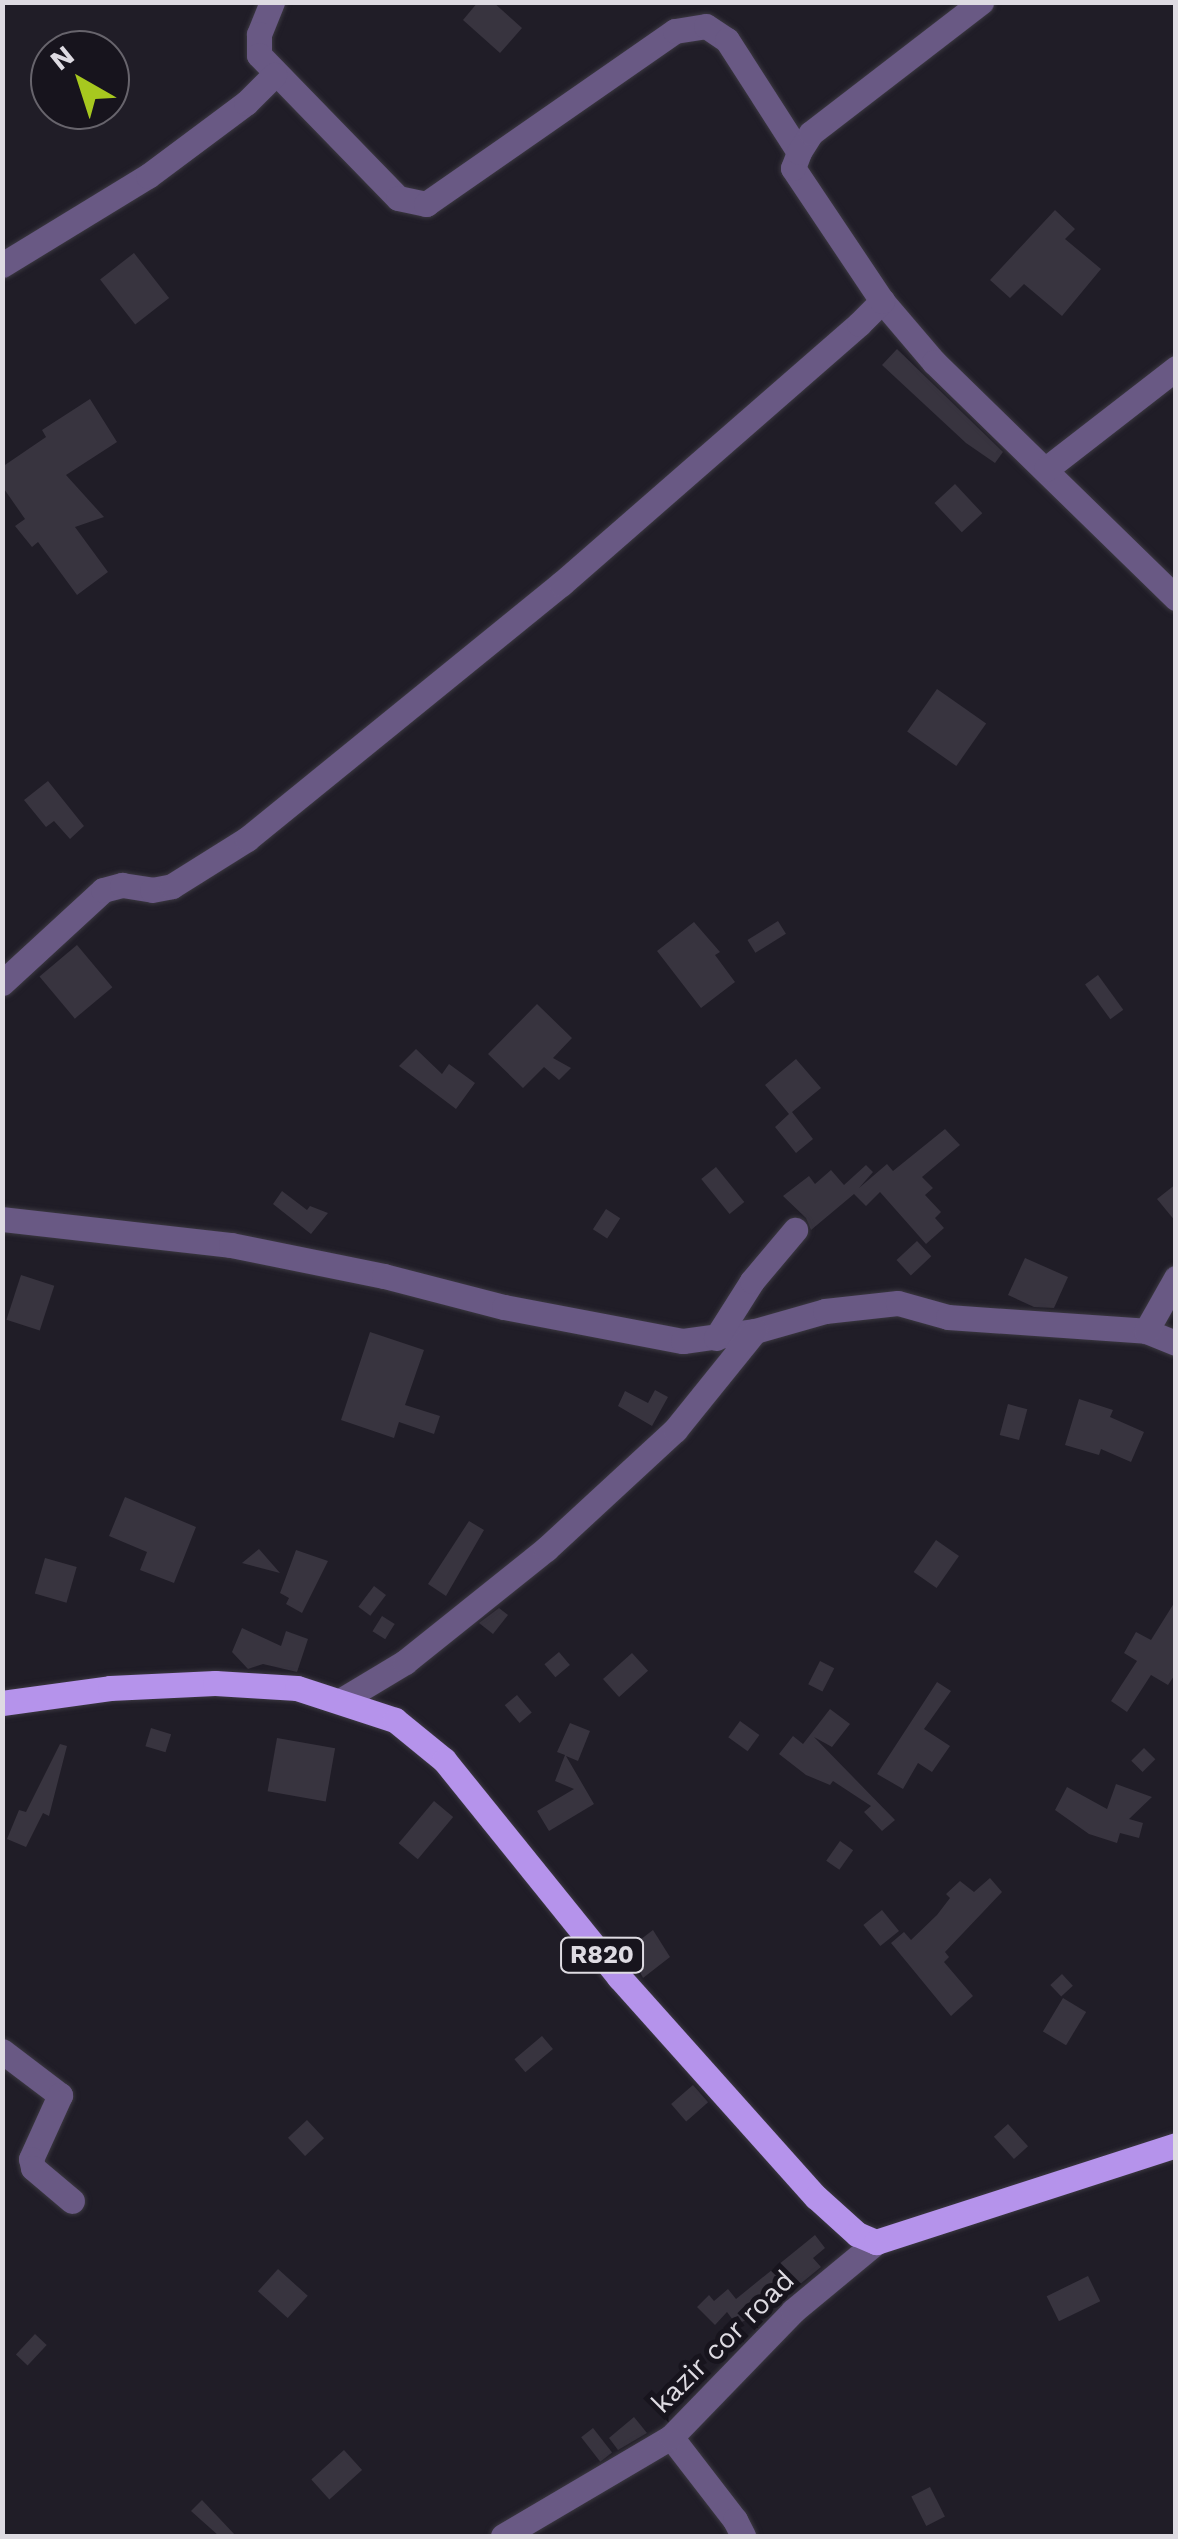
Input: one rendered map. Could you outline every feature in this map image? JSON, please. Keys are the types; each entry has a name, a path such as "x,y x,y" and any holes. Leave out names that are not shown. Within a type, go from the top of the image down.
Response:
{"main road":[{"name":"R820","path":"2,1703 110,1688 215,1683 297,1688 395,1720 444,1760 619,1976 816,2197 857,2234 876,2242"},
{"path":"876,2242 1176,2146"}],"street":[{"path":"272,2 259,34 258,55 398,198 426,204 675,30 706,26 727,40 798,152"},
{"path":"981,2 811,132 798,152 794,168 882,301 934,362 1176,598"},
{"path":"2,265 148,176 246,102 274,75"},
{"path":"2,983 103,890 122,884 152,890 172,886 247,838 561,584 882,301"},
{"path":"1046,469 1176,368"},
{"path":"2,1219 231,1245 384,1276 504,1307 684,1342 755,1332 826,1311 898,1303 948,1317 1146,1331 1176,1343"},
{"path":"716,1338 752,1281 794,1230"},
{"path":"1146,1331 1176,1278"},
{"path":"340,1701 405,1662 546,1549 674,1430 755,1332"},
{"path":"2,2051 60,2094 31,2160 33,2168 72,2201"},
{"name":"kazir cor road","path":"503,2536 672,2437 793,2311 876,2242"},
{"path":"672,2437 735,2520 742,2536"}],"building":[{"path":"478,2 493,2 522,28 500,53 463,20"},
{"path":"1055,210 1075,229 1065,239 1101,269 1062,316 1024,284 1010,298 990,280"},
{"path":"134,253 169,298 135,324 100,279"},
{"path":"897,349 1003,452 995,463 966,443 882,365"},
{"path":"90,399 117,442 66,475 104,517 75,527 108,572 77,595 38,542 32,547 15,526 25,519 2,486 2,467 46,437 42,430"},
{"path":"955,484 982,513 962,532 935,503"},
{"path":"937,689 986,723 956,766 907,732"},
{"path":"48,781 84,826 70,839 54,821 46,827 24,800"},
{"path":"778,921 786,934 755,953 747,940"},
{"path":"694,922 720,952 715,955 735,982 701,1008 657,951"},
{"path":"77,945 112,987 75,1019 39,976"},
{"path":"1098,975 1123,1010 1110,1019 1085,984"},
{"path":"537,1004 572,1038 553,1058 571,1068 559,1080 544,1067 523,1088 488,1054"},
{"path":"416,1049 442,1074 449,1064 475,1083 456,1109 399,1066"},
{"path":"796,1059 821,1088 792,1112 813,1139 796,1153 775,1127 789,1114 765,1085"},
{"path":"945,1129 960,1145 922,1177 933,1188 925,1195 941,1212 935,1218 944,1228 926,1244 880,1192 866,1206 854,1194 811,1230 806,1218 783,1196 809,1176 815,1184 831,1170 844,1185 866,1165 873,1172 859,1188 887,1164 893,1171"},
{"path":"716,1167 744,1202 730,1214 701,1179"},
{"path":"1176,1184 1176,1222 1157,1199"},
{"path":"282,1191 307,1210 310,1206 328,1213 311,1234 273,1204"},
{"path":"606,1209 620,1218 607,1238 593,1229"},
{"path":"917,1241 931,1256 911,1275 897,1260"},
{"path":"1025,1258 1068,1277 1054,1308 1034,1307 1008,1295"},
{"path":"21,1275 54,1286 40,1331 6,1320"},
{"path":"370,1332 424,1350 405,1405 440,1416 434,1434 399,1422 394,1438 341,1420"},
{"path":"655,1390 668,1397 652,1426 618,1406 625,1391 648,1403"},
{"path":"1079,1399 1113,1410 1110,1417 1144,1432 1131,1462 1101,1449 1099,1455 1065,1445"},
{"path":"1008,1404 1027,1409 1019,1440 1000,1435"},
{"path":"125,1497 196,1527 174,1583 140,1570 147,1552 109,1536"},
{"path":"469,1521 484,1530 446,1596 428,1584"},
{"path":"936,1540 959,1556 937,1588 914,1572"},
{"path":"259,1549 280,1573 242,1563"},
{"path":"296,1550 328,1561 302,1613 286,1604 289,1598 280,1593"},
{"path":"45,1558 77,1567 67,1603 35,1594"},
{"path":"374,1586 386,1595 370,1616 358,1607"},
{"path":"1176,1600 1176,1673 1168,1685 1151,1675 1127,1712 1111,1701 1137,1661 1124,1653 1136,1632 1151,1640"},
{"path":"499,1608 508,1615 493,1634 479,1623"},
{"path":"382,1616 395,1624 385,1639 372,1631"},
{"path":"242,1628 281,1646 286,1631 308,1639 297,1672 263,1664 248,1669 232,1652"},
{"path":"559,1652 570,1665 555,1677 544,1664"},
{"path":"632,1653 648,1671 619,1697 603,1679"},
{"path":"820,1661 834,1668 822,1691 808,1684"},
{"path":"937,1682 951,1691 924,1729 950,1746 932,1772 918,1763 903,1789 877,1774"},
{"path":"517,1695 532,1713 520,1723 505,1705"},
{"path":"830,1709 850,1724 832,1747 814,1737 895,1820 882,1831 864,1812 871,1806 833,1781 830,1785 806,1775 779,1754 793,1736 803,1744"},
{"path":"740,1721 759,1735 748,1751 728,1737"},
{"path":"570,1723 590,1731 578,1761 566,1756 594,1804 549,1831 537,1811 574,1789 555,1781 565,1755 557,1752"},
{"path":"151,1728 171,1734 166,1752 145,1746"},
{"path":"277,1738 335,1748 326,1801 268,1791"},
{"path":"60,1744 67,1746 49,1816 43,1813 26,1847 7,1839 19,1810 26,1812"},
{"path":"1144,1748 1155,1759 1143,1772 1131,1761"},
{"path":"1116,1784 1152,1797 1129,1819 1143,1823 1139,1838 1120,1833 1117,1843 1089,1834 1055,1810 1067,1787 1107,1809"},
{"path":"434,1801 453,1817 418,1859 399,1843"},
{"path":"840,1841 853,1850 839,1870 826,1861"},
{"path":"990,1878 1002,1892 945,1952 949,1957 944,1962 973,1996 951,2016 891,1943 904,1932 911,1940 937,1915 950,1898 946,1894 960,1881 974,1892"},
{"path":"882,1910 899,1931 880,1946 863,1925"},
{"path":"653,1930 670,1957 643,1978 628,1949"},
{"path":"1062,1974 1073,1986 1061,1997 1050,1985"},
{"path":"1063,1998 1086,2012 1066,2045 1043,2031"},
{"path":"542,2036 553,2049 525,2072 514,2059"},
{"path":"693,2085 708,2102 686,2121 671,2104"},
{"path":"307,2120 324,2138 305,2156 288,2138"},
{"path":"1008,2124 1028,2146 1014,2159 994,2137"},
{"path":"815,2235 825,2248 813,2258 821,2267 799,2285 791,2276 747,2312 752,2318 736,2324 727,2312 715,2325 697,2307 709,2295 714,2301 728,2289 736,2299"},
{"path":"278,2269 308,2296 288,2318 258,2291"},
{"path":"1088,2276 1100,2301 1059,2321 1047,2296"},
{"path":"35,2334 47,2345 28,2365 16,2354"},
{"path":"634,2417 647,2433 618,2450 609,2438"},
{"path":"593,2428 612,2452 600,2462 581,2437"},
{"path":"344,2450 362,2470 329,2500 311,2479"},
{"path":"930,2487 945,2516 926,2526 911,2497"},
{"path":"202,2500 236,2536 219,2536 191,2511"}]}
